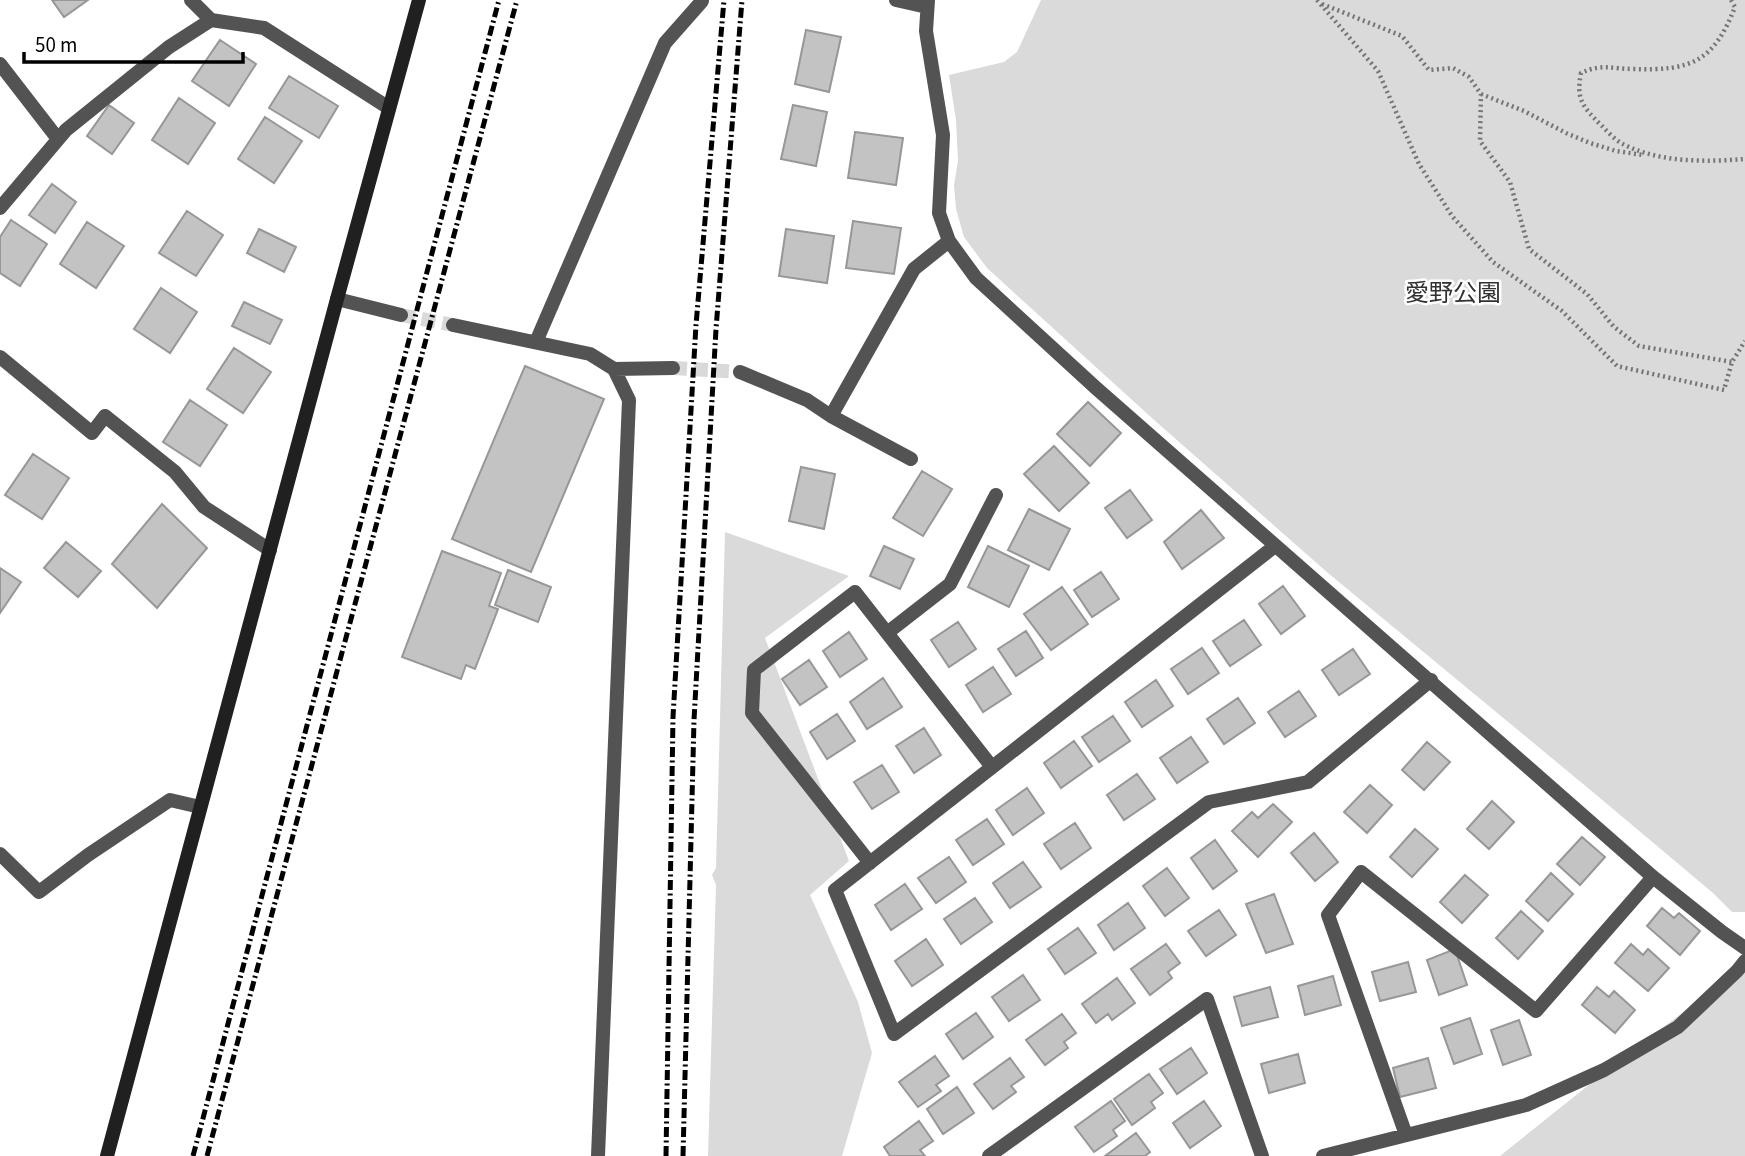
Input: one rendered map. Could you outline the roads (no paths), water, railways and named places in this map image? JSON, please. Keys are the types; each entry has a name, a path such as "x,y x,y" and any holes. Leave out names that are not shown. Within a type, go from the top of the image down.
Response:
{"street":[{"path":"191,0 211,20 264,28 389,108"},
{"path":"107,1156 419,0"},
{"path":"895,0 928,3 926,31 943,135 939,213 949,240 976,278 1275,546 1653,877 1745,948"},
{"path":"536,342 665,43 702,1"},
{"path":"0,208 66,130 169,47 211,20"},
{"path":"0,64 58,139"},
{"path":"831,416 914,269 949,240"},
{"path":"337,299 401,315"},
{"path":"453,325 590,354 614,369 629,400 598,1156"},
{"path":"0,357 92,433 105,416 175,472 204,507 270,550"},
{"path":"614,369 674,368"},
{"path":"740,372 807,400 911,459"},
{"path":"887,633 950,584 996,495"},
{"path":"1275,546 835,890 894,1034 1209,802 1307,782 1431,680"},
{"path":"870,863 752,713 754,670 855,592 992,767"},
{"path":"0,854 39,892 88,855 170,800 201,807"},
{"path":"1406,1135 1328,915 1361,873 1536,1010 1653,877"},
{"path":"1322,1156 1526,1105 1604,1070 1678,1027 1745,961"},
{"path":"989,1156 1207,999 1262,1156"}],"tunnel":[{"path":"401,315 453,325"},
{"path":"673,368 740,372"}],"railway":[{"path":"193,1156 499,0"},
{"path":"207,1156 517,0"},
{"path":"666,1156 673,717 696,325 724,0"},
{"path":"683,1156 694,720 716,329 742,0"}],"park label":[{"name":"愛野公園","path":"1453,293"}]}
